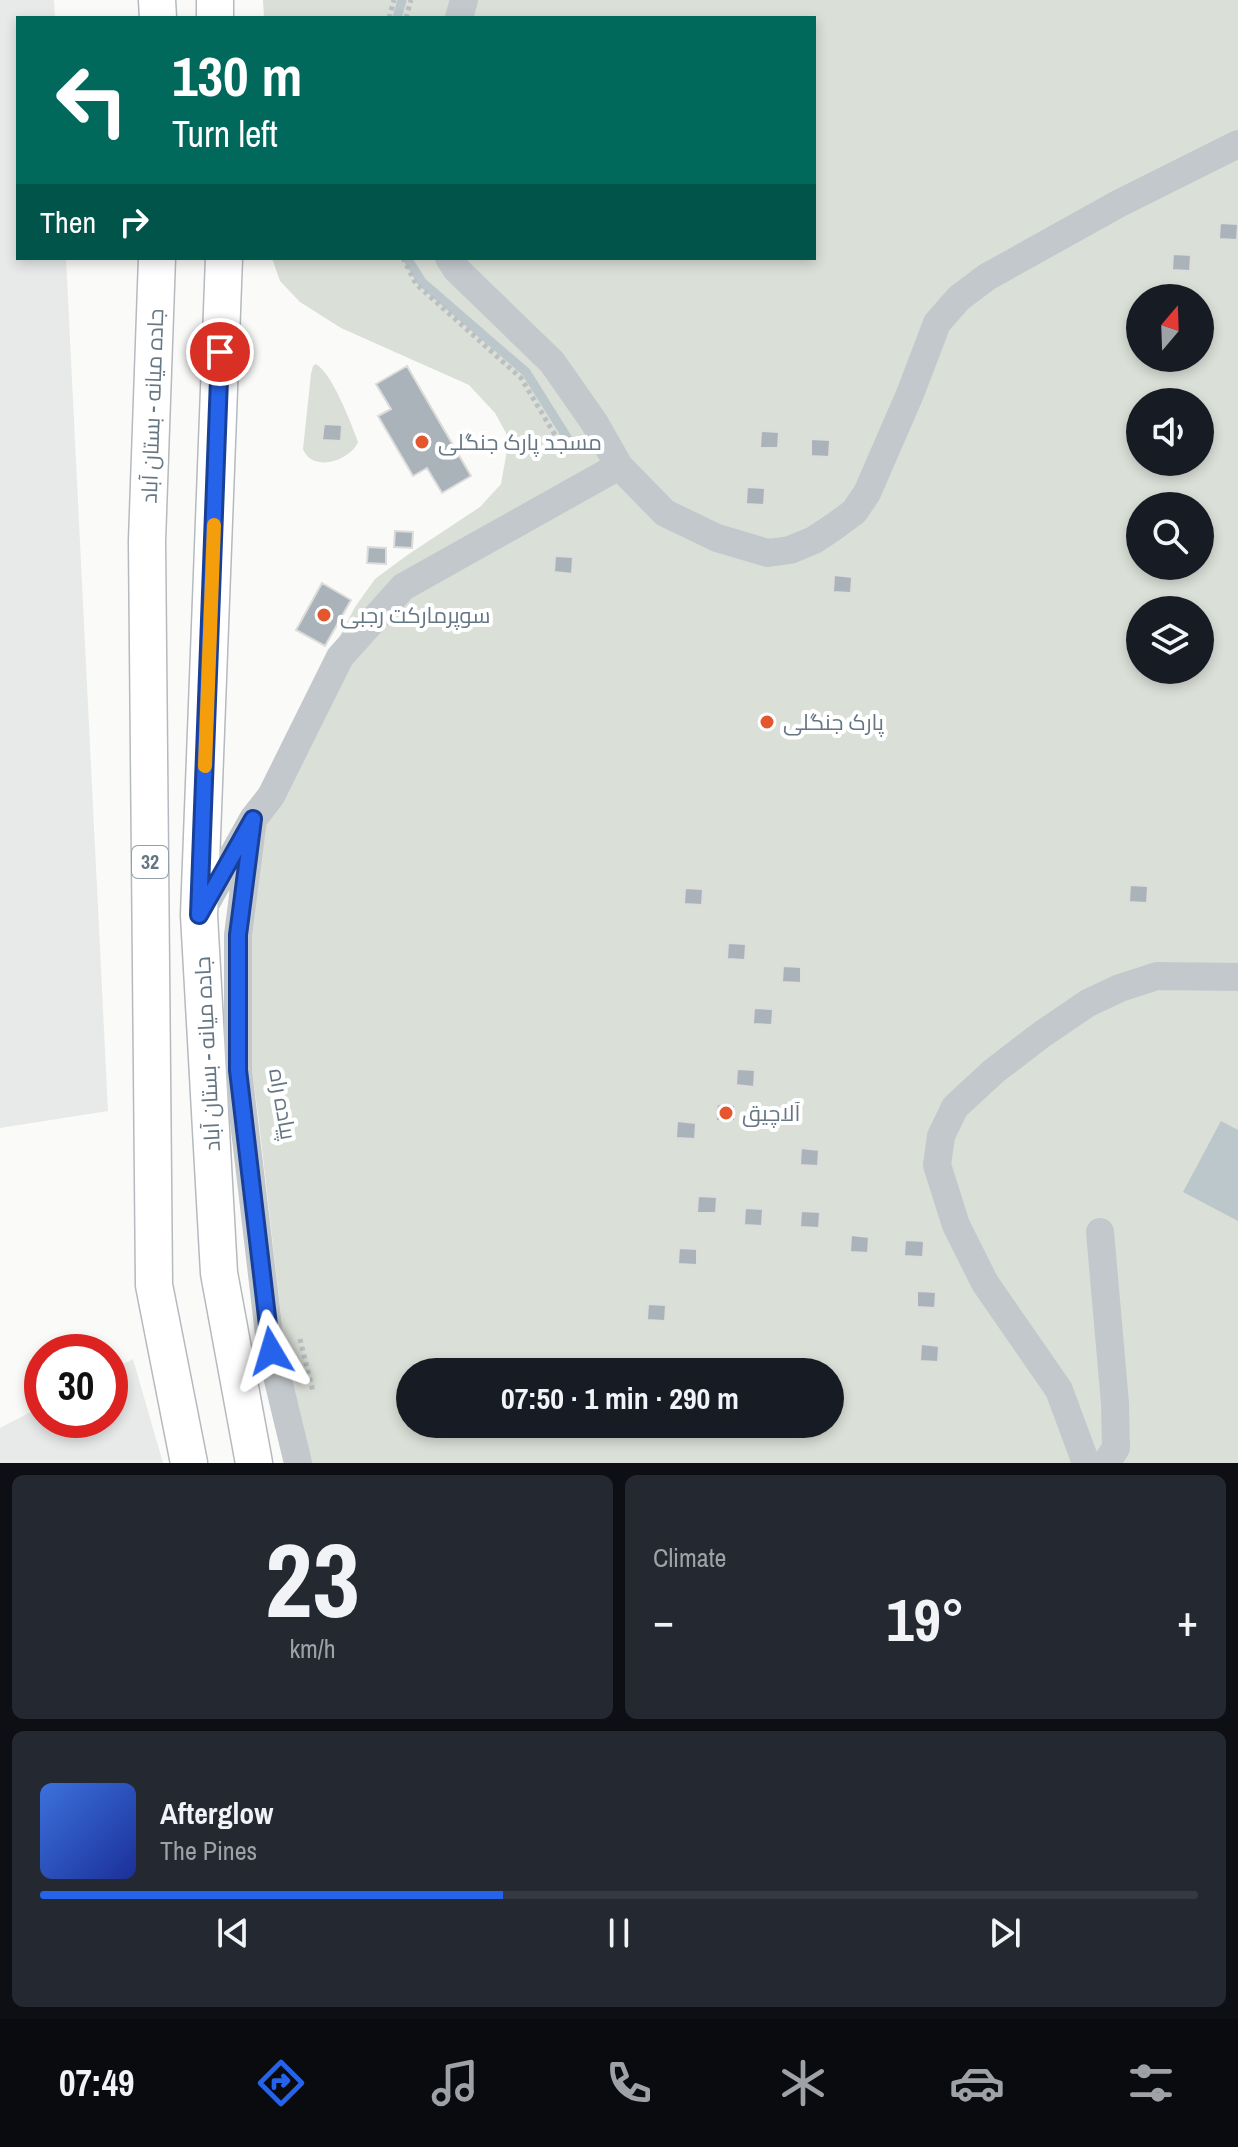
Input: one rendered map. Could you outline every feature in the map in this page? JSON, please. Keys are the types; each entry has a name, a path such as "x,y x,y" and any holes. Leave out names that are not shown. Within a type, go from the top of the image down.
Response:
{"main road":[{"name":"جاده میانه - بستان آباد","path":"157,260 147,541 154,1285 189,1463"},
{"name":"جاده میانه - بستان آباد","path":"224,260 199,915 219,1273 254,1463"}],"street":[{"path":"450,260 552,362 594,422 619,466 665,513 717,538 768,553 790,550 814,540 854,512 867,493 937,323 959,298 987,277 1238,144"},
{"path":"199,915 253,819 271,796 340,657 403,587 619,466"},
{"path":"253,819 238,935 238,1070 271,1351 298,1463"},
{"path":"1086,1463 1059,1390 985,1283 956,1225 937,1165 941,1136 955,1107 994,1071 1088,1003 1157,976 1238,977"},
{"path":"1100,1232 1116,1448 1106,1463"}],"path":[{"path":"404,260 416,284 521,378 561,445"},
{"path":"299,1333 316,1405"}],"shaded area":[{"path":"0,0 54,0 55,16 16,16 16,260 66,260 108,1111 0,1128"},
{"name":"پارک جنگلی","path":"263,0 1238,0 1238,1463 312,1463 288,1376 229,890 268,774 355,607 375,579 480,507 501,484 506,433 495,413 469,385 341,328 300,302 280,281 273,260 816,260 816,16 264,16"},
{"path":"316,364 334,388 358,442 354,449 331,462 314,461 303,449 311,374"},
{"path":"1221,1121 1238,1130 1238,1221 1183,1192"},
{"path":"133,1359 163,1463 0,1463 0,1428 24,1415 24,1438 128,1438 128,1362"}],"building":[{"path":"1220,223 1238,224 1237,240 1219,239"},
{"path":"1173,254 1191,255 1190,271 1172,270"},
{"name":"مسجد پارک جنگلی","path":"407,366 471,476 442,493 427,468 413,476 378,416 391,409 376,384"},
{"path":"324,424 342,425 341,441 322,440"},
{"path":"761,431 779,432 778,448 760,448"},
{"path":"811,439 830,440 829,457 811,456"},
{"path":"747,487 765,488 764,505 746,504"},
{"path":"395,531 413,532 412,548 394,547"},
{"path":"368,547 386,548 386,564 367,563"},
{"path":"555,556 573,557 572,574 554,572"},
{"path":"834,575 852,577 851,593 833,592"},
{"name":"سوپرمارکت رجبی","path":"322,583 351,600 325,646 296,630"},
{"path":"1130,885 1148,886 1147,903 1129,902"},
{"path":"685,888 703,889 702,905 684,904"},
{"path":"728,943 746,944 745,960 727,959"},
{"path":"783,966 801,967 801,983 782,982"},
{"path":"754,1008 773,1009 772,1025 753,1024"},
{"name":"آلاچیق","path":"737,1069 755,1070 754,1087 736,1085"},
{"name":"آلاچیق","path":"717,1104 735,1105 735,1121 716,1121"},
{"name":"آلاچیق","path":"677,1121 696,1123 695,1139 676,1138"},
{"name":"آلاچیق","path":"801,1148 819,1150 818,1166 800,1165"},
{"path":"698,1196 717,1197 716,1213 697,1213"},
{"path":"745,1208 763,1209 762,1226 744,1225"},
{"path":"801,1211 820,1212 819,1228 800,1227"},
{"path":"851,1235 869,1237 868,1253 850,1252"},
{"path":"905,1240 924,1241 923,1257 904,1256"},
{"path":"679,1248 697,1249 697,1265 678,1264"},
{"path":"917,1291 936,1292 935,1308 917,1307"},
{"path":"648,1304 666,1305 665,1321 647,1320"},
{"path":"921,1344 939,1346 938,1362 920,1361"}],"waterway":[{"path":"398,16 402,0"},
{"path":"408,260 422,282 526,372 568,439"}],"slow traffic":[{"path":"205,766 214,525"}],"place":[{"name":"مسجد پارک جنگلی","path":"422,442"},
{"name":"سوپرمارکت رجبی","path":"324,615"},
{"name":"پارک جنگلی","path":"767,722"},
{"name":"آلاچیق","path":"726,1113"}],"route":[{"path":"220,352 199,915 253,819 238,935 238,1070 271,1351"}]}
